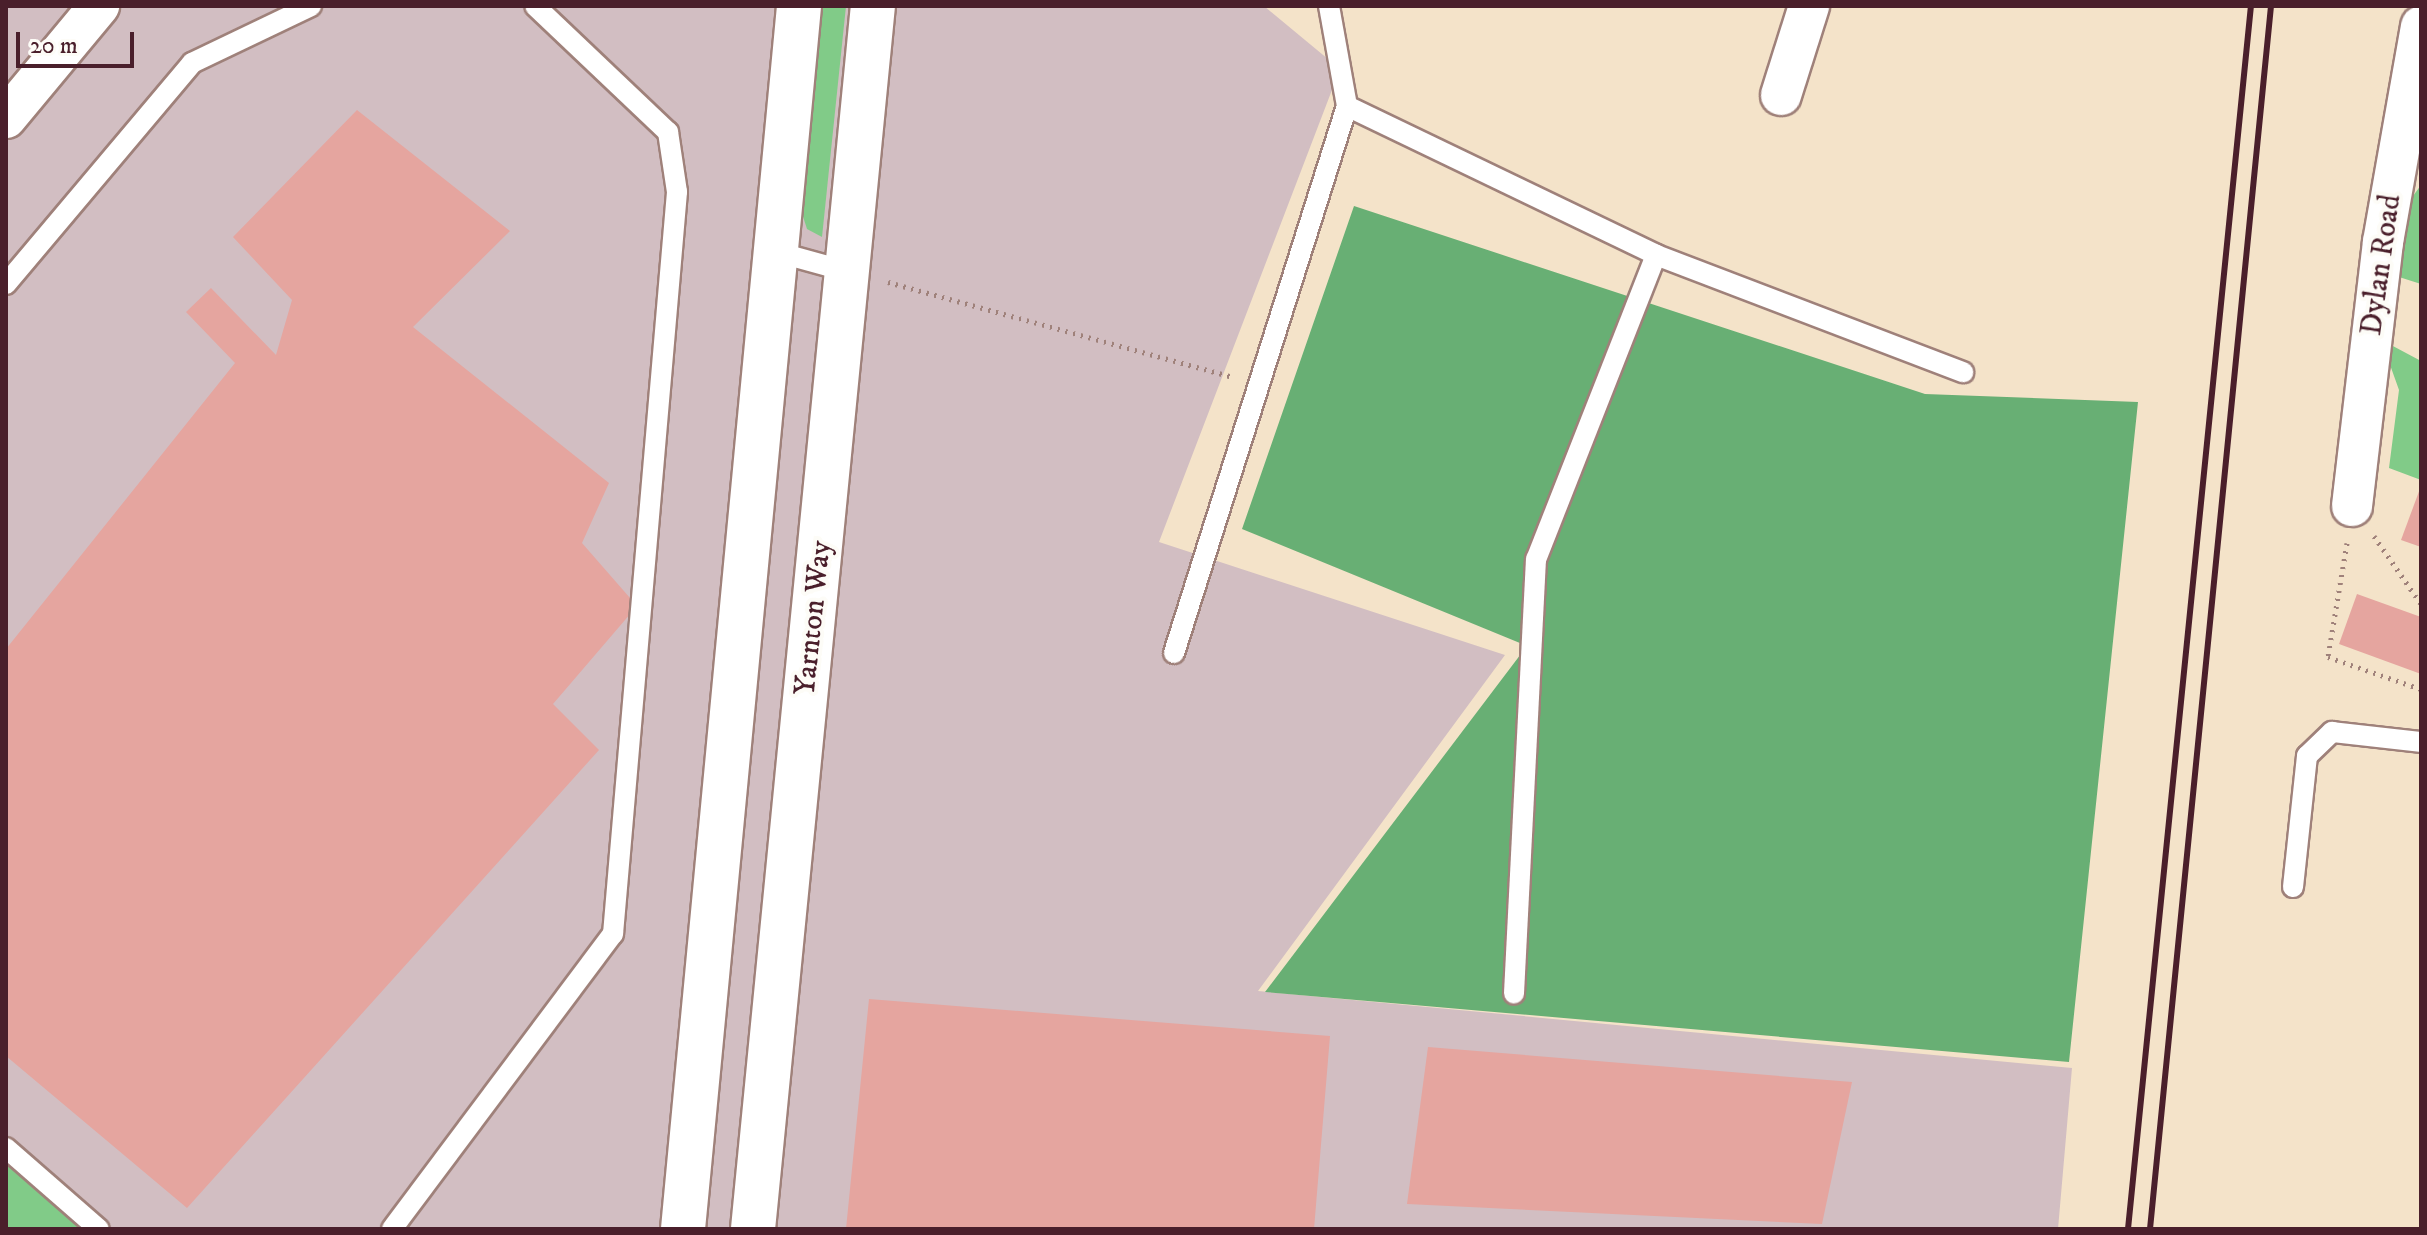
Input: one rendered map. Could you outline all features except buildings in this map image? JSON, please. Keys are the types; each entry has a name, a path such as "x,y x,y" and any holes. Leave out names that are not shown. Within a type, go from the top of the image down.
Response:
{"street":[{"path":"6,118 99,6"},
{"path":"683,1229 799,6"},
{"name":"Yarnton Way","path":"753,1229 873,6"},
{"path":"1781,95 1809,6"},
{"name":"Dylan Road","path":"2352,506 2383,242 2411,149 2421,26"}],"lane":[{"path":"6,284 192,63 311,6"},
{"path":"392,1229 613,934 677,192 668,132 535,6"},
{"path":"1174,653 1347,106 1329,6"},
{"path":"1347,106 1656,255 1963,372"},
{"path":"777,252 849,272"},
{"path":"1514,993 1536,559 1656,255"},
{"path":"2293,887 2307,756 2332,732 2421,742"},
{"path":"6,1148 99,1229"}],"path":[{"path":"849,272 1259,384"},
{"path":"2352,506 2421,604"},
{"path":"2352,506 2328,657 2421,689"}],"shaded area":[{"path":"6,6 1264,6 1340,69 1159,542 1505,655 1258,991 2072,1068 2058,1229 62,1229 6,1182"}],"green space":[{"path":"821,6 846,6 822,237 807,229 800,207"},
{"path":"2421,185 2421,284 2399,277 2413,196"},
{"path":"1354,206 1925,394 2138,402 2069,1062 1265,992 1527,646 1242,529"},
{"path":"2391,345 2421,361 2421,480 2389,468 2399,390 2389,362"},
{"path":"6,1154 96,1229 6,1229"}],"railway":[{"path":"2128,1229 2251,6"},
{"path":"2150,1229 2271,6"}]}
